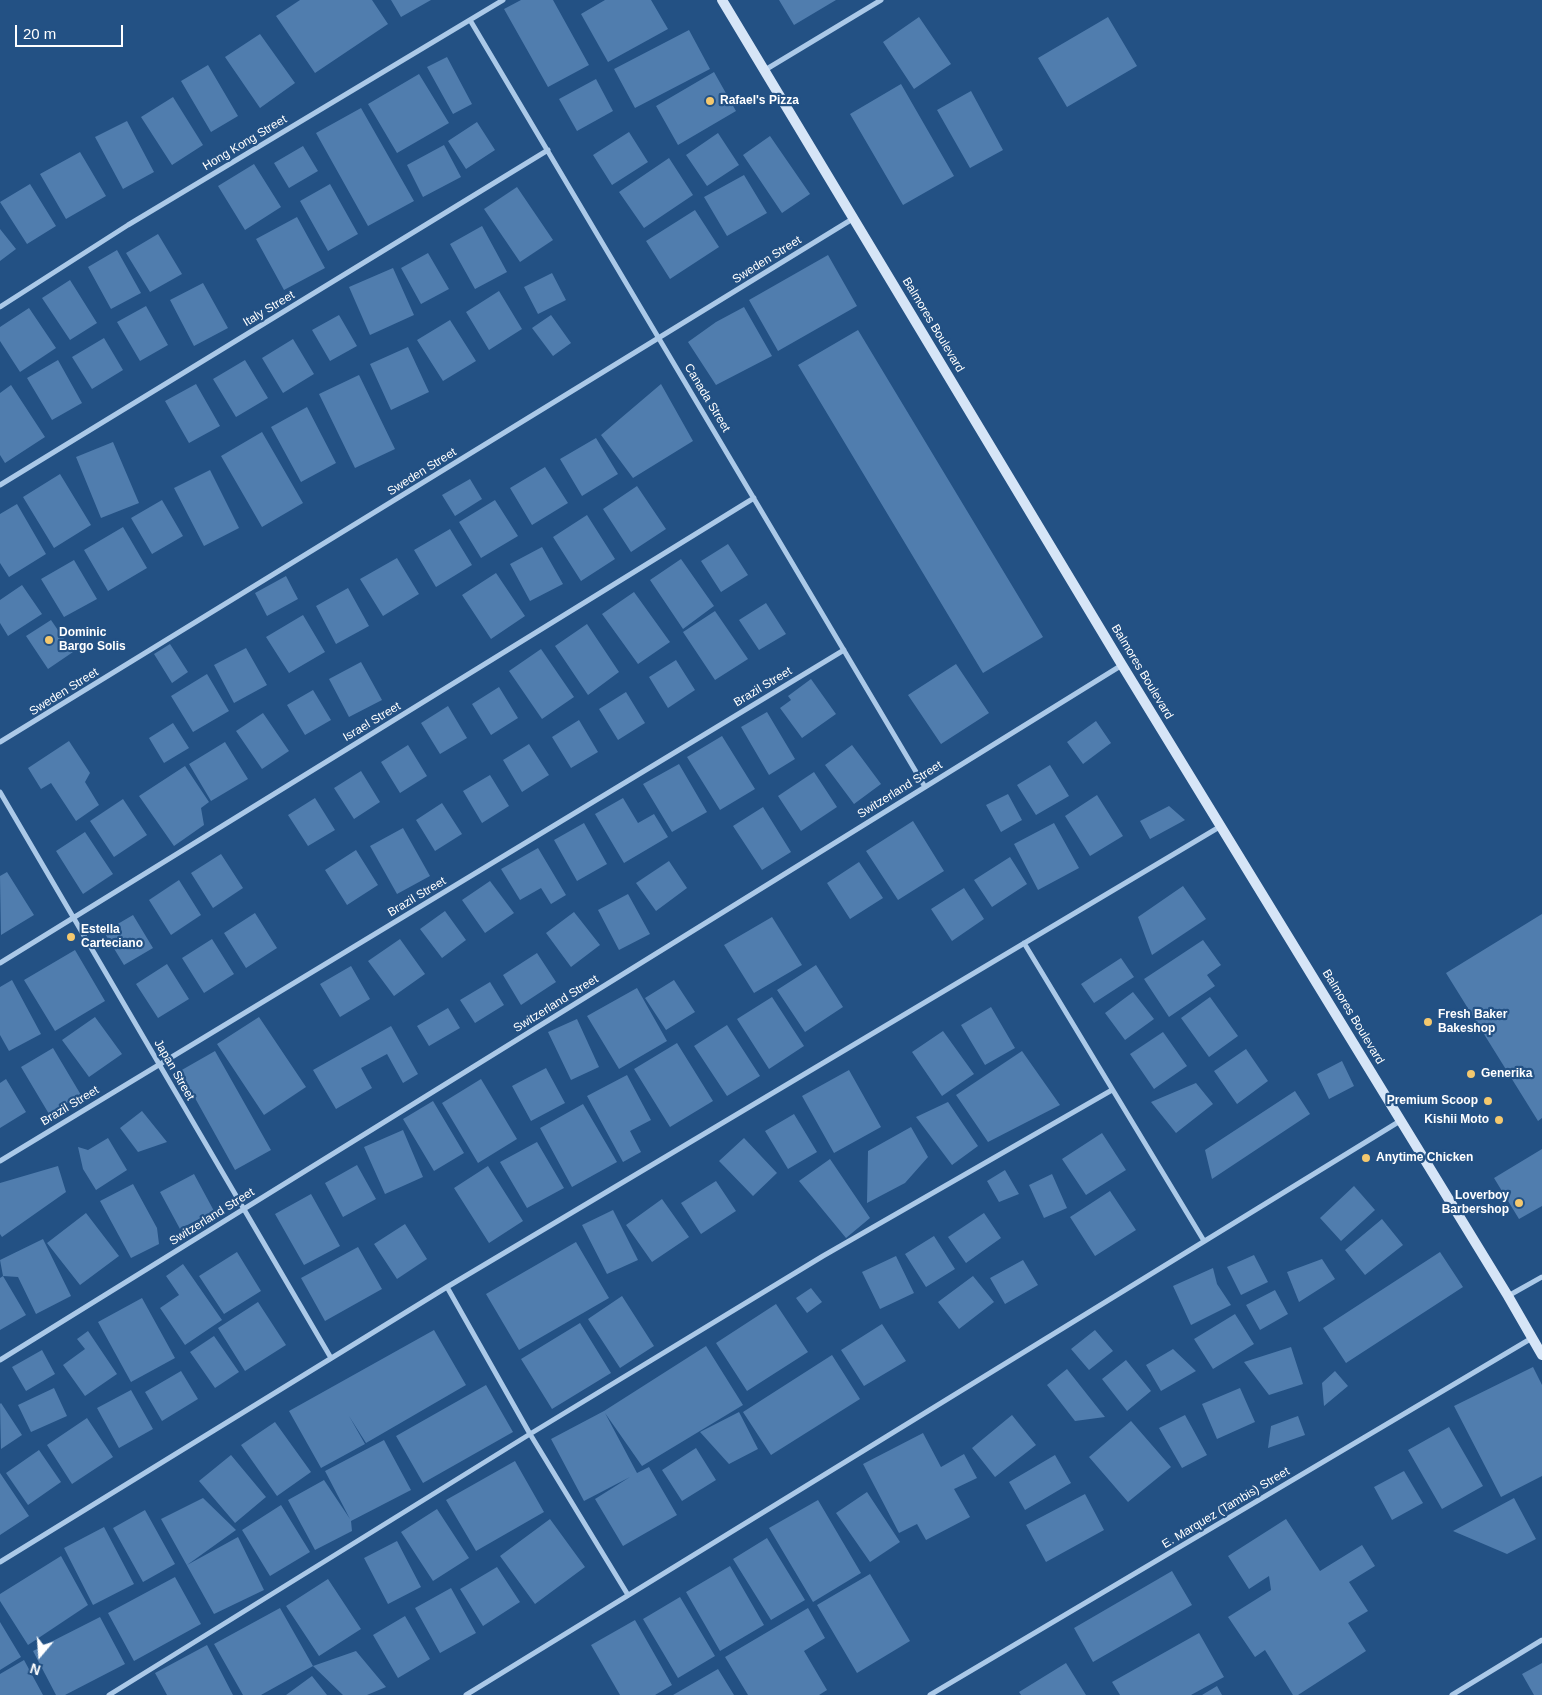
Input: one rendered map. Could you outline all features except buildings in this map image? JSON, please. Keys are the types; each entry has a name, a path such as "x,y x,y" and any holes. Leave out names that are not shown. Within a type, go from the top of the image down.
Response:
{"main road":[{"name":"Balmores Boulevard","path":"722,0 1122,665 1401,1120 1542,1355"}],"street":[{"name":"Hong Kong Street","path":"0,307 128,226 503,0"},
{"path":"765,70 881,0"},
{"name":"Canada Street","path":"470,20 925,787"},
{"name":"Italy Street","path":"0,485 548,150"},
{"name":"Sweden Street","path":"0,742 854,218"},
{"name":"Israel Street","path":"0,963 754,498"},
{"name":"Brazil Street","path":"0,1161 844,650"},
{"name":"Switzerland Street","path":"0,1360 1122,665"},
{"name":"Japan Street","path":"0,792 330,1358"},
{"path":"0,1562 447,1287 1221,826"},
{"path":"1024,943 1204,1242"},
{"path":"109,1695 530,1434 823,1256 1112,1090"},
{"path":"466,1695 1401,1120"},
{"path":"1508,1296 1542,1277"},
{"path":"447,1287 530,1434 628,1595"},
{"name":"E. Marquez (Tambis) Street","path":"930,1695 1532,1338"},
{"path":"1452,1695 1542,1640"}],"place":[{"name":"Rafael's Pizza","path":"710,101"},
{"name":"Dominic Bargo Solis","path":"49,640"},
{"name":"Estella Carteciano","path":"71,937"},
{"name":"Fresh Baker Bakeshop","path":"1428,1022"},
{"name":"Generika","path":"1471,1074"},
{"name":"Premium Scoop","path":"1488,1101"},
{"name":"Kishii Moto","path":"1499,1120"},
{"name":"Anytime Chicken","path":"1366,1158"},
{"name":"Loverboy Barbershop","path":"1519,1203"}]}
